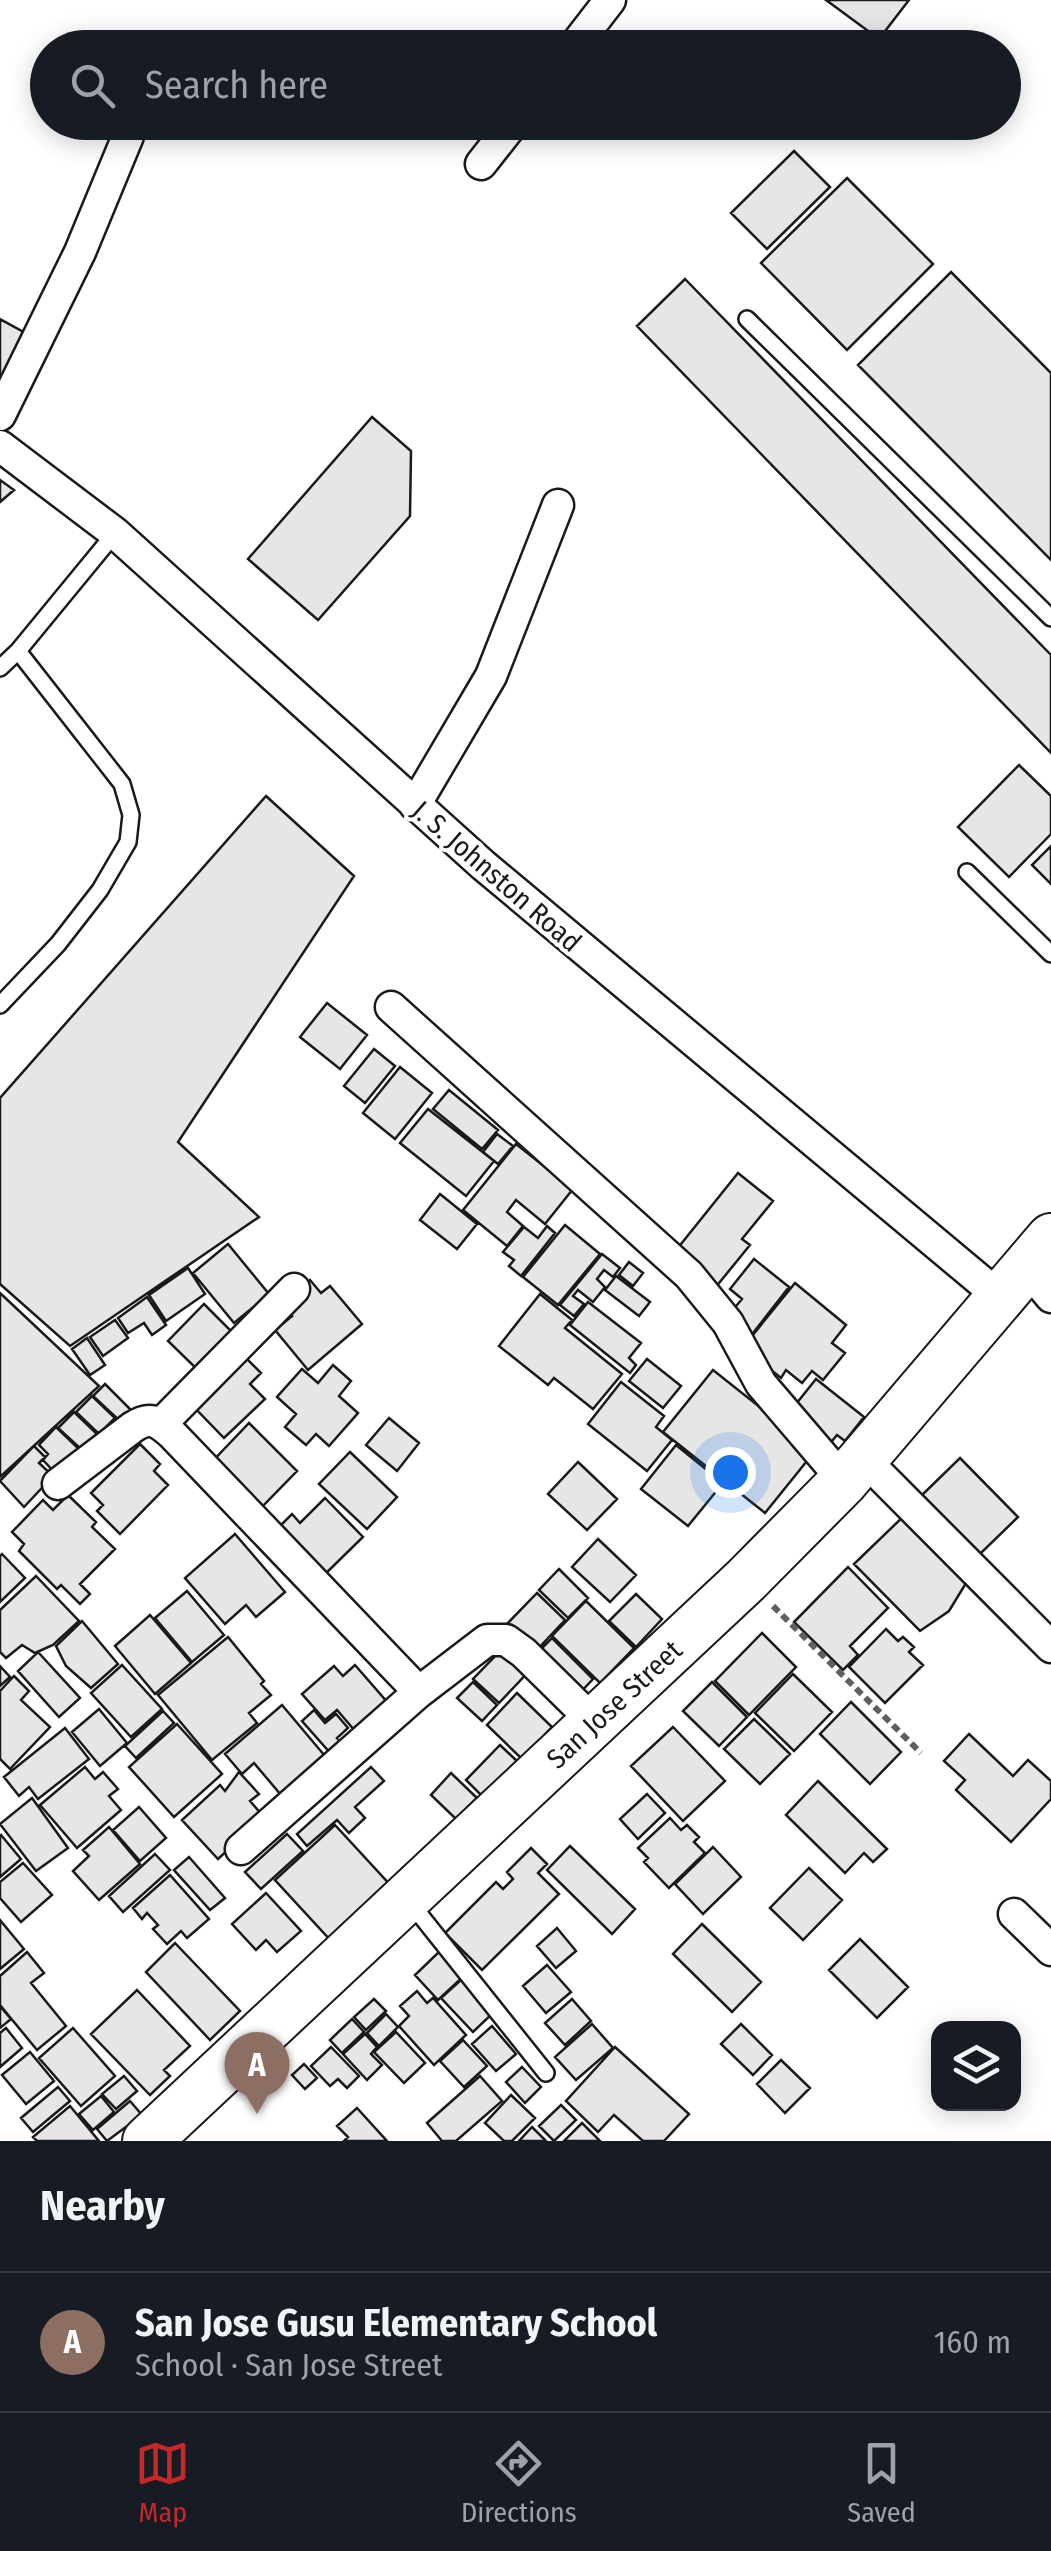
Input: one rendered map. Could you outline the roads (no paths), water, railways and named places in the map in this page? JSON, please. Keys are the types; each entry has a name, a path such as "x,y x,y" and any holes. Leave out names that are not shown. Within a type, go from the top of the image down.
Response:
{"main road":[{"name":"San Jose Street","path":"146,2141 746,1580 854,1470 1032,1275"}],"street":[{"path":"587,30 610,0"},
{"path":"0,415 80,252 126,140"},
{"path":"481,164 500,140"},
{"name":"J. S. Johnston Road","path":"0,446 115,532 415,806 693,1044 1032,1275"},
{"path":"415,806 491,676 558,505"},
{"path":"392,1007 689,1275 728,1323 760,1384 1051,1647"},
{"path":"161,1424 294,1288"},
{"path":"58,1484 144,1420 161,1424 419,1692"},
{"path":"241,1849 419,1692 487,1640 506,1640 524,1653 595,1723"},
{"path":"1014,1914 1051,1950"}],"lane":[{"path":"747,318 1051,618"},
{"path":"0,668 115,532"},
{"path":"0,1005 58,944 100,890 128,842 131,815 122,784 18,651"},
{"path":"966,872 1051,954"},
{"path":"406,1898 546,2073"}],"place":[{"name":"San Jose Gusu Elementary School","path":"257,2114"}]}
